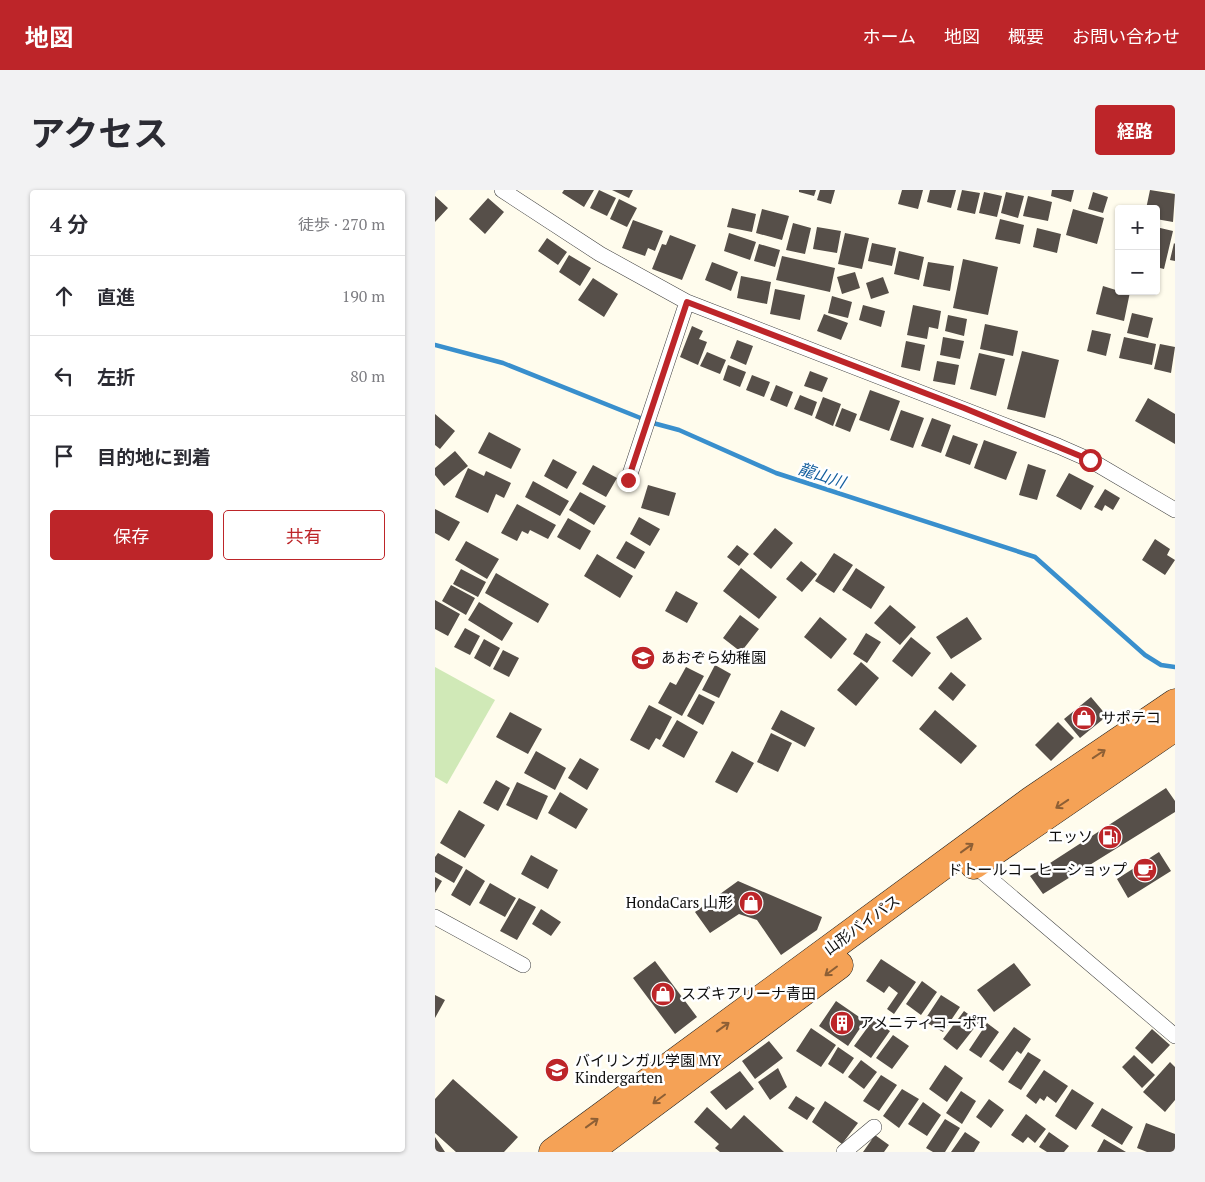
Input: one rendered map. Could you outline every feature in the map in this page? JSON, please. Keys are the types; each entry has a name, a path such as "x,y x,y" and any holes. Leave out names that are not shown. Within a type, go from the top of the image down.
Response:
{"highway":[{"name":"山形バイパス","path":"553,1152 1033,800 1175,703"},
{"name":"山形バイパス","path":"588,1152 764,1022 909,911 1175,727"}],"street":[{"path":"502,190 600,254 687,302 1058,446 1090,460 1175,510"},
{"path":"628,480 687,302"},
{"path":"975,864 1175,1036"},
{"path":"435,917 523,965"},
{"path":"844,1152 874,1126"}],"green space":[{"path":"435,667 495,700 447,784 435,777"}],"building":[{"path":"564,190 594,190 584,207 562,193"},
{"path":"599,190 616,198 607,216 590,208"},
{"path":"612,190 633,190 629,198"},
{"path":"799,190 816,190 814,196 799,192"},
{"path":"820,190 835,190 831,204 817,200"},
{"path":"902,190 923,190 918,209 898,204"},
{"path":"930,190 956,190 951,208 927,202"},
{"path":"962,190 980,193 975,214 957,210"},
{"path":"1052,190 1074,190 1071,202 1051,196"},
{"path":"1150,190 1175,194 1173,222 1160,220 1160,205 1147,205"},
{"path":"984,192 1002,196 997,217 979,213"},
{"path":"1006,192 1024,196 1018,218 1001,213"},
{"path":"1093,192 1108,197 1103,213 1088,209"},
{"path":"435,196 448,208 435,222"},
{"path":"1028,196 1052,202 1048,221 1023,216"},
{"path":"488,198 504,212 485,234 469,219"},
{"path":"619,199 637,208 627,227 610,219"},
{"path":"732,208 756,214 752,232 727,227"},
{"path":"762,209 789,216 782,240 756,233"},
{"path":"1073,209 1104,218 1097,244 1066,235"},
{"path":"1000,219 1024,225 1020,244 995,239"},
{"path":"633,220 663,231 655,251 648,248 645,256 622,248"},
{"path":"793,223 811,228 805,254 786,250"},
{"path":"817,227 841,231 837,253 813,249"},
{"path":"1037,228 1061,234 1057,253 1033,247"},
{"path":"1160,228 1173,231 1164,269 1160,268"},
{"path":"729,233 756,242 750,260 724,251"},
{"path":"845,233 869,238 862,269 838,264"},
{"path":"670,235 696,245 682,280 652,269 662,244 666,245"},
{"path":"547,238 567,252 558,265 538,251"},
{"path":"872,243 896,248 892,266 868,261"},
{"path":"759,244 780,250 775,267 754,261"},
{"path":"1175,244 1175,261 1170,260"},
{"path":"899,251 924,257 919,280 894,274"},
{"path":"569,255 591,268 580,286 559,272"},
{"path":"782,256 835,268 830,292 776,280"},
{"path":"963,259 998,267 988,315 953,308"},
{"path":"712,262 738,272 731,291 705,280"},
{"path":"928,262 954,266 950,291 923,286"},
{"path":"855,272 860,288 842,294 837,277"},
{"path":"741,276 771,282 767,304 737,298"},
{"path":"883,277 889,293 871,299 866,283"},
{"path":"593,278 618,294 604,317 578,300"},
{"path":"1103,286 1115,290 1115,295 1129,295 1124,321 1096,314"},
{"path":"775,289 805,295 800,320 770,314"},
{"path":"832,296 852,302 848,318 828,313"},
{"path":"863,305 885,311 881,327 859,320"},
{"path":"913,305 941,311 938,329 929,327 927,339 907,335"},
{"path":"1132,313 1153,318 1148,338 1127,333"},
{"path":"824,314 848,323 841,340 817,331"},
{"path":"948,315 967,319 964,336 945,331"},
{"path":"985,324 1018,331 1013,356 980,349"},
{"path":"692,326 703,331 699,339 707,342 698,365 680,357"},
{"path":"1092,330 1111,334 1106,356 1087,351"},
{"path":"943,337 964,341 960,359 940,355"},
{"path":"1124,337 1156,344 1152,365 1119,358"},
{"path":"737,340 753,346 746,365 730,358"},
{"path":"906,341 925,345 920,371 901,367"},
{"path":"1160,344 1175,347 1171,373 1154,369"},
{"path":"1022,351 1059,360 1045,418 1007,409"},
{"path":"707,352 726,360 720,374 700,366"},
{"path":"979,353 1005,359 996,396 970,389"},
{"path":"937,361 959,365 955,385 933,381"},
{"path":"728,365 746,372 740,387 723,380"},
{"path":"810,371 828,378 822,392 804,386"},
{"path":"752,375 770,382 764,397 746,390"},
{"path":"776,385 793,392 787,407 770,400"},
{"path":"870,390 900,401 889,431 859,420"},
{"path":"800,395 817,402 812,416 794,409"},
{"path":"823,397 841,404 833,426 815,418"},
{"path":"1148,398 1175,414 1175,444 1135,421"},
{"path":"842,408 857,414 850,432 835,426"},
{"path":"901,410 924,418 913,448 890,440"},
{"path":"435,414 455,431 440,449 435,445"},
{"path":"932,418 951,425 941,453 921,446"},
{"path":"489,432 521,449 511,469 478,453"},
{"path":"953,435 978,444 970,465 945,456"},
{"path":"984,440 1017,452 1006,480 974,468"},
{"path":"455,451 468,466 444,486 435,475 435,468"},
{"path":"553,459 577,472 567,489 544,476"},
{"path":"1028,464 1046,470 1037,500 1019,495"},
{"path":"593,465 617,478 606,497 582,484"},
{"path":"468,468 484,476 486,471 511,483 504,498 496,494 488,513 455,497"},
{"path":"1069,473 1094,486 1081,510 1056,496"},
{"path":"533,481 569,501 560,516 525,497"},
{"path":"648,485 676,493 669,516 641,508"},
{"path":"1105,489 1120,498 1113,510 1105,505 1102,511 1094,507"},
{"path":"580,492 606,506 594,525 569,510"},
{"path":"517,504 556,525 548,539 530,530 528,534 522,531 517,541 501,533"},
{"path":"435,509 460,522 449,541 435,533"},
{"path":"639,517 660,529 650,546 630,534"},
{"path":"568,518 591,531 580,550 557,537"},
{"path":"775,528 793,543 771,569 753,554"},
{"path":"1155,539 1170,549 1167,555 1175,560 1165,575 1142,560"},
{"path":"466,541 499,559 487,579 455,560"},
{"path":"626,541 645,552 635,569 616,558"},
{"path":"737,545 749,554 739,566 727,557"},
{"path":"834,553 853,565 834,593 815,581"},
{"path":"597,554 633,576 620,598 584,576"},
{"path":"801,561 817,574 802,592 786,579"},
{"path":"741,568 777,597 759,619 723,591"},
{"path":"856,568 885,587 871,609 842,590"},
{"path":"461,569 486,582 478,597 453,584"},
{"path":"496,573 549,604 538,623 485,593"},
{"path":"451,585 475,598 466,615 442,601"},
{"path":"676,591 698,603 687,623 665,611"},
{"path":"435,600 460,614 448,636 435,629"},
{"path":"479,602 513,623 502,641 468,620"},
{"path":"890,605 916,627 900,645 874,623"},
{"path":"740,615 759,629 741,652 723,638"},
{"path":"820,617 847,639 831,659 804,637"},
{"path":"967,617 982,639 951,659 936,637"},
{"path":"465,628 480,636 470,655 454,647"},
{"path":"866,633 881,642 867,663 853,654"},
{"path":"911,637 931,653 912,677 892,661"},
{"path":"484,639 500,648 490,667 474,658"},
{"path":"503,650 519,658 509,677 493,669"},
{"path":"861,662 879,678 856,706 837,690"},
{"path":"715,665 731,674 719,698 702,690"},
{"path":"686,667 704,676 682,716 658,703 670,682 676,685"},
{"path":"951,672 966,685 953,701 938,688"},
{"path":"699,694 715,702 703,725 687,716"},
{"path":"1091,697 1107,716 1080,738 1064,719"},
{"path":"649,705 672,717 660,740 656,738 649,750 630,740"},
{"path":"781,710 815,728 805,747 771,729"},
{"path":"935,710 977,746 961,764 919,729"},
{"path":"510,712 542,729 528,754 496,737"},
{"path":"677,720 698,732 684,758 662,746"},
{"path":"1058,722 1074,738 1051,761 1035,745"},
{"path":"771,733 792,743 778,772 757,762"},
{"path":"536,751 566,768 555,790 524,773"},
{"path":"732,751 754,763 737,793 715,782"},
{"path":"580,758 599,769 587,790 568,778"},
{"path":"496,780 510,788 498,811 483,803"},
{"path":"517,782 548,796 537,820 506,805"},
{"path":"1166,788 1175,801 1175,812 1043,894 1030,876"},
{"path":"560,792 588,809 576,829 548,813"},
{"path":"459,810 485,825 465,858 440,843"},
{"path":"1159,852 1171,871 1128,898 1117,879"},
{"path":"438,853 463,867 454,883 435,872 435,857"},
{"path":"531,855 558,870 548,889 521,874"},
{"path":"466,869 485,881 470,906 451,895"},
{"path":"435,877 442,881 435,893"},
{"path":"738,881 822,917 817,930 781,955 757,920 739,914 710,933 695,912"},
{"path":"490,883 516,898 505,917 479,903"},
{"path":"519,898 536,907 517,940 500,931"},
{"path":"541,909 561,922 551,936 532,924"},
{"path":"881,959 916,982 894,1014 887,1009 898,993 889,986 884,993 866,981"},
{"path":"655,961 697,1017 675,1034 633,978"},
{"path":"1014,963 1031,985 994,1012 977,990"},
{"path":"922,981 937,992 921,1015 906,1004"},
{"path":"435,995 445,1000 435,1018"},
{"path":"941,995 960,1007 943,1032 924,1021"},
{"name":"アメニティコーポT","path":"836,1001 865,1021 848,1046 819,1026"},
{"path":"964,1011 979,1022 957,1050 943,1039"},
{"path":"873,1020 890,1031 871,1058 854,1046"},
{"path":"987,1023 999,1032 981,1058 969,1050"},
{"path":"1014,1027 1031,1039 1021,1054 1017,1051 1003,1071 989,1061"},
{"path":"811,1028 836,1045 821,1067 796,1051"},
{"path":"1152,1029 1170,1045 1152,1064 1135,1048"},
{"path":"893,1035 909,1046 892,1069 876,1058"},
{"path":"769,1041 783,1058 755,1079 742,1061"},
{"path":"838,1047 854,1058 843,1074 828,1064"},
{"path":"1028,1052 1041,1060 1021,1090 1008,1082"},
{"path":"1134,1055 1155,1075 1142,1088 1122,1067"},
{"path":"861,1060 877,1072 864,1089 848,1077"},
{"path":"1170,1062 1175,1067 1175,1100 1165,1112 1143,1092"},
{"path":"945,1065 963,1078 947,1102 929,1089"},
{"path":"778,1068 787,1087 770,1100 758,1082"},
{"path":"1044,1070 1068,1086 1056,1103 1047,1096 1044,1101 1040,1098 1036,1104 1026,1096"},
{"path":"740,1071 754,1089 726,1110 710,1092"},
{"path":"881,1075 897,1085 879,1111 863,1101"},
{"path":"453,1079 518,1137 504,1152 456,1152 435,1133 435,1099"},
{"path":"902,1089 919,1099 899,1128 883,1116"},
{"path":"1072,1089 1094,1103 1076,1130 1055,1116"},
{"path":"961,1091 976,1101 962,1124 946,1113"},
{"path":"796,1096 815,1108 807,1120 788,1108"},
{"path":"989,1099 1004,1110 991,1128 976,1117"},
{"path":"825,1101 858,1123 842,1144 812,1122"},
{"path":"923,1102 941,1115 927,1136 908,1124"},
{"path":"707,1107 731,1129 744,1115 784,1152 720,1152 715,1148 719,1144 694,1122"},
{"path":"1102,1108 1133,1127 1122,1145 1091,1126"},
{"path":"1026,1114 1046,1129 1035,1143 1028,1137 1023,1143 1011,1135"},
{"path":"945,1119 960,1128 945,1152 933,1152 926,1148"},
{"path":"1146,1123 1175,1134 1175,1152 1147,1152 1137,1148"},
{"path":"965,1132 980,1142 974,1152 951,1152"},
{"path":"1049,1132 1069,1146 1064,1152 1047,1152 1039,1147"},
{"path":"875,1135 889,1145 884,1152 863,1152"},
{"path":"435,1137 445,1152 435,1152"},
{"path":"1104,1139 1126,1152 1097,1152"}],"waterway":[{"name":"龍山川","path":"435,345 503,363 653,423 679,430 776,473 1035,557 1145,655 1161,665 1175,667"}],"place":[{"name":"あおぞら幼稚園","path":"643,658"},
{"name":"サポテコ","path":"1084,718"},
{"name":"エッソ","path":"1110,837"},
{"name":"ドトールコーヒーショップ","path":"1145,870"},
{"name":"HondaCars 山形","path":"751,903"},
{"name":"スズキアリーナ青田","path":"663,994"},
{"name":"アメニティコーポT","path":"842,1023"},
{"name":"バイリンガル学園 MY Kindergarten","path":"557,1070"}],"route":[{"path":"628,480 687,302 743,326 964,408 1090,460"}]}
